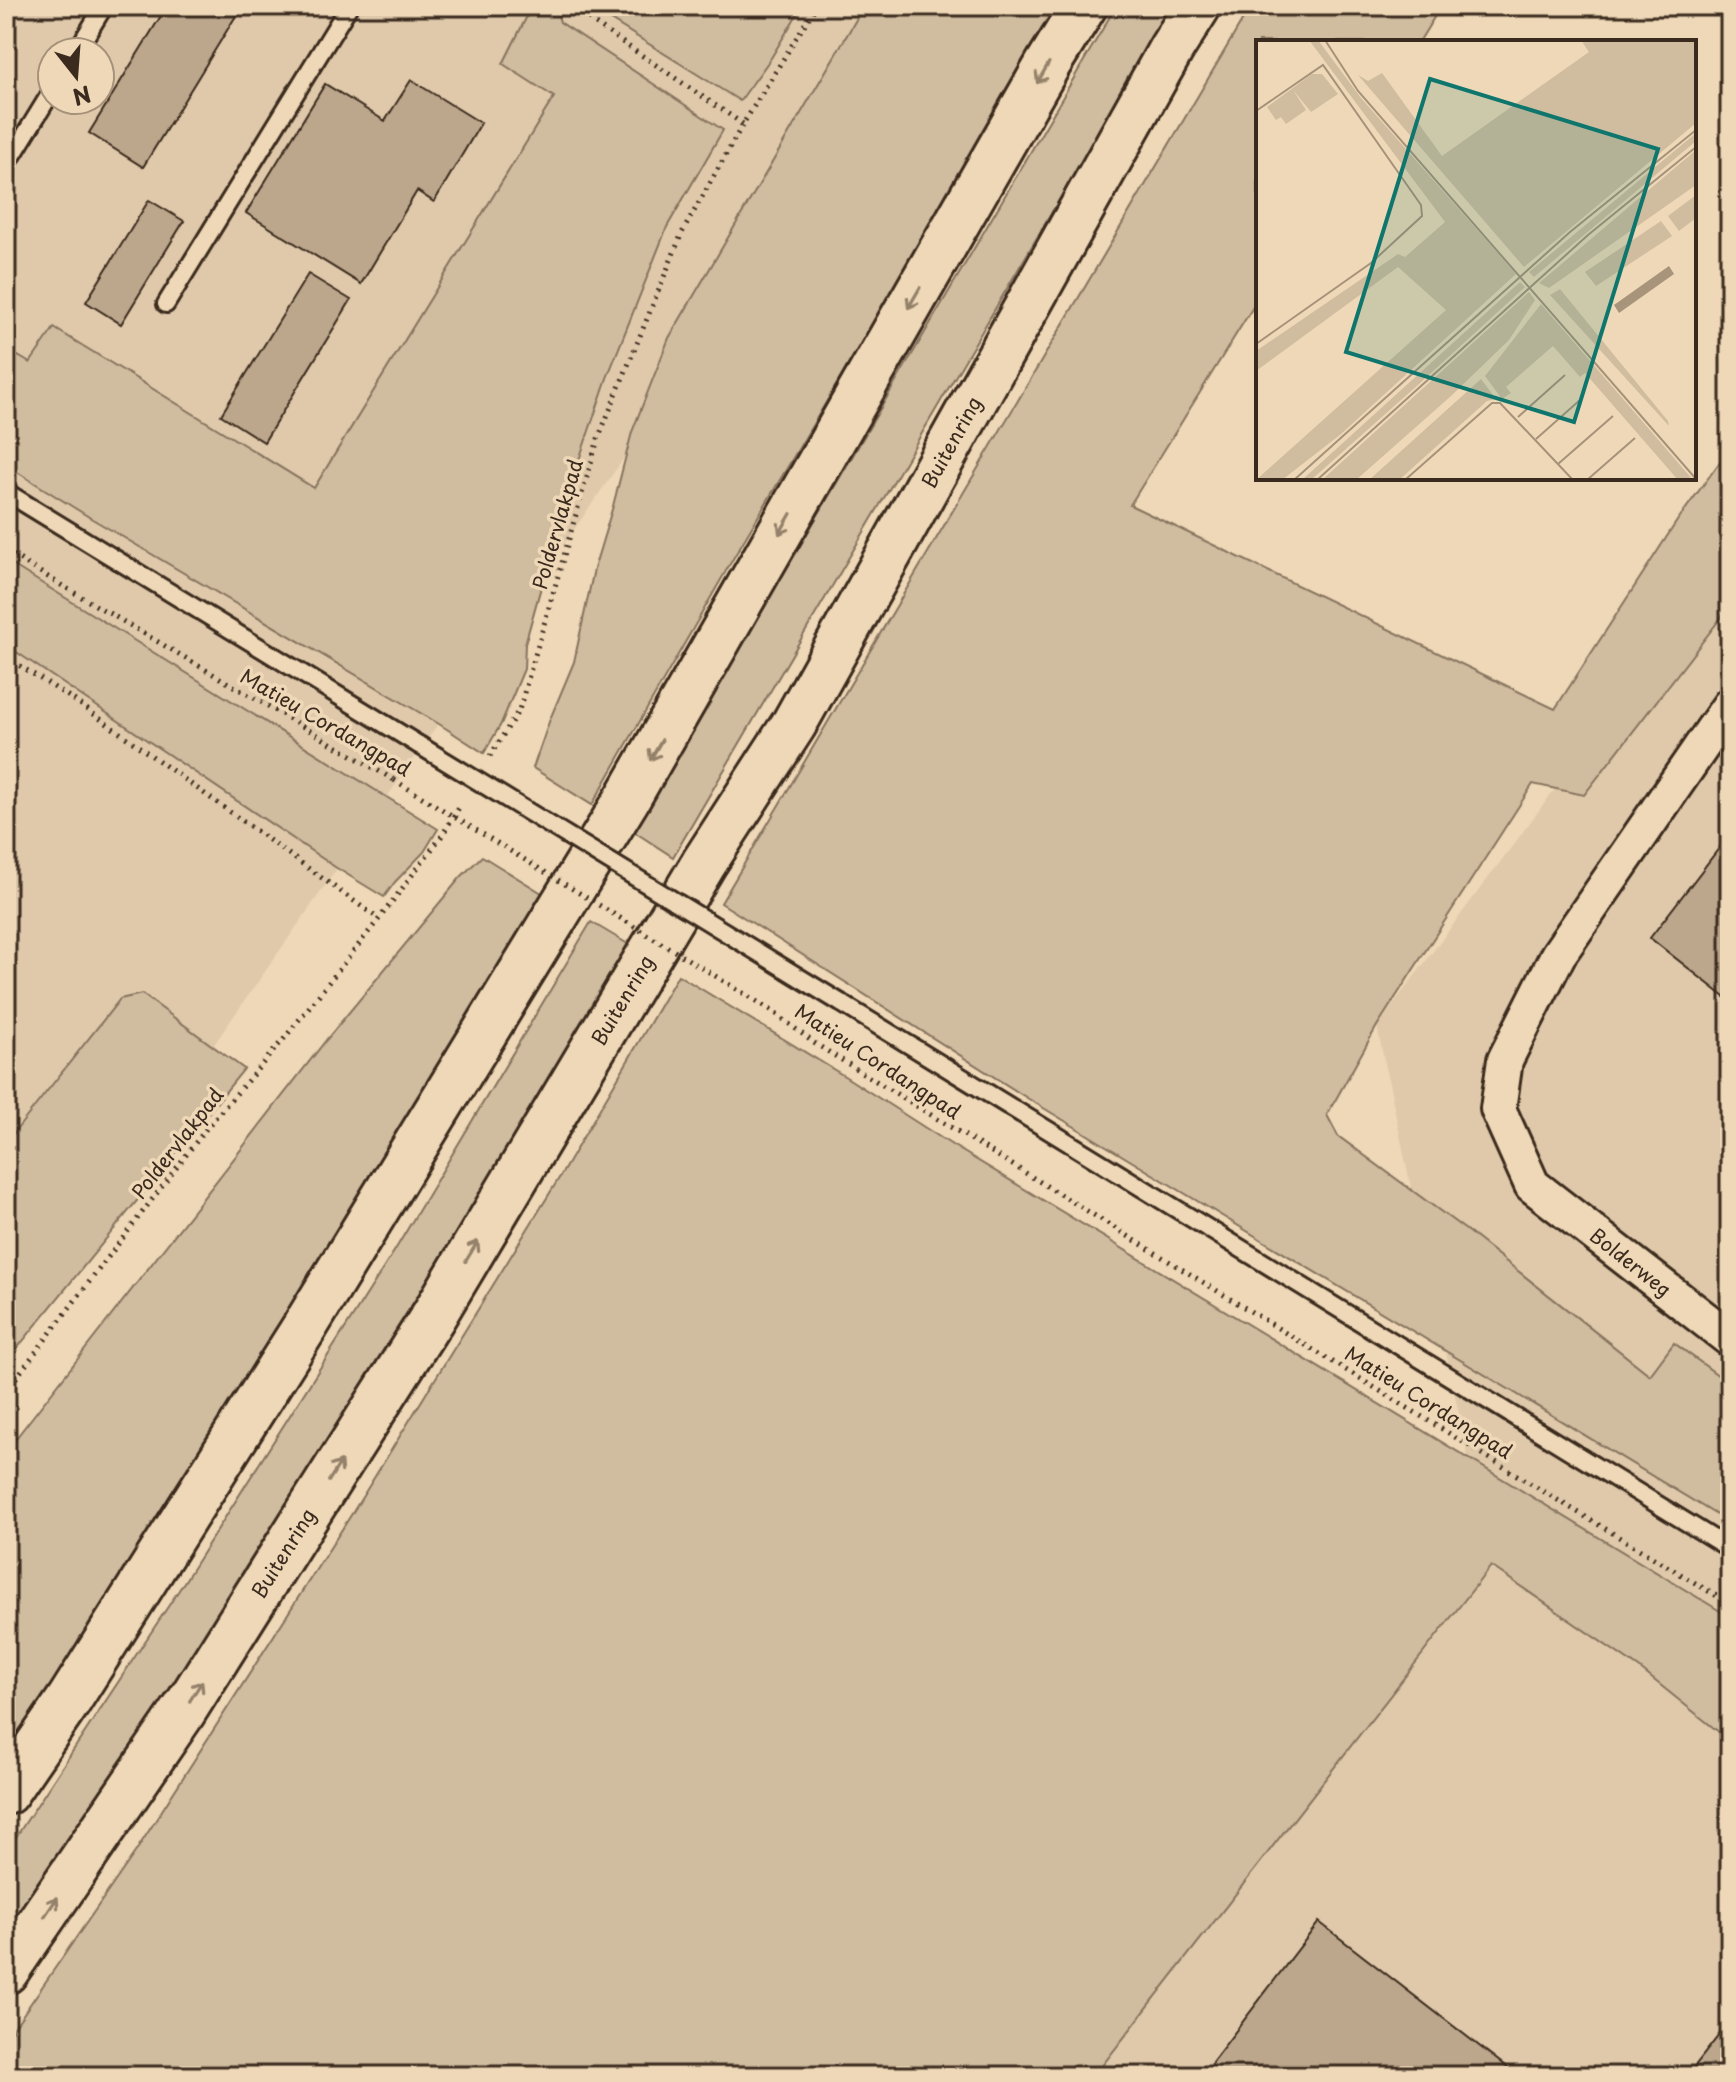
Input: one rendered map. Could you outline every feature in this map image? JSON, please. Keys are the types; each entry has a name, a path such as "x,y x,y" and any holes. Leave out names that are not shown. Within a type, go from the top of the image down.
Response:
{"highway":[{"path":"6,1792 69,1700 304,1328 629,796 1032,91 1084,6"},
{"name":"Buitenring","path":"6,1971 183,1712 337,1469 434,1315 704,863 794,724 1198,6"}],"street":[{"name":"Bolderweg","path":"1730,705 1558,955 1505,1060 1498,1109 1532,1185 1730,1339"}],"lane":[{"path":"86,36 104,6"},
{"path":"166,304 349,6"},
{"path":"6,166 37,116"},
{"path":"6,492 1730,1549"}],"path":[{"path":"580,6 591,21 743,124"},
{"name":"Poldervlakpad","path":"488,761 519,710 598,439 682,233 743,124 816,6"},
{"name":"Matieu Cordangpad","path":"6,551 394,780 771,1010 814,1043 1730,1604"},
{"path":"6,657 74,700 379,919"},
{"name":"Poldervlakpad","path":"6,1391 209,1125 283,1040 379,919 441,837 464,799"}],"shaded area":[{"path":"6,6 940,6 6,1342"},
{"path":"532,6 555,6 560,22 723,130 667,227 607,378 566,498 525,644 524,669 501,724 484,753 6,465 6,349 30,363 54,328 314,488 554,97 503,64"},
{"path":"598,6 802,6 771,58 740,101 601,14"},
{"path":"864,6 1062,6 734,557 592,805 533,768 574,662 594,569 632,432 669,338"},
{"path":"1116,6 1173,6 673,857 633,831"},
{"path":"1251,6 1441,6 1420,40 1256,40 1256,302 1130,505 1555,709 1677,521 1730,448 1730,606 1584,795 1533,784 1377,1026 1327,1115 1338,1136 1466,1230 1650,1375 1674,1343 1730,1384 1730,1523 1027,1098 721,903"},
{"path":"1730,556 1730,2076 1080,2076 1491,1566 1377,1026"},
{"path":"6,561 438,829 424,852 384,897 6,645"},
{"path":"482,856 545,895 328,1258 6,1760 6,1451 327,1039 460,878"},
{"path":"591,922 633,947 337,1439 6,1938 6,1852 179,1590 395,1250"},
{"path":"678,975 1730,1617 1730,1741 1639,1668 1491,1566 1094,2076 6,2076 6,2039 136,1851 353,1512 561,1175"},
{"path":"142,994 244,1069 6,1362 6,1143 120,999"}],"building":[{"path":"167,6 242,6 143,167 89,133 99,116 116,116 116,89"},
{"path":"411,80 481,123 434,202 417,191 361,284 246,213 325,84 385,121"},
{"path":"149,200 184,221 121,324 86,302"},
{"path":"308,274 351,300 264,442 221,415"},
{"path":"1720,847 1730,855 1730,1001 1650,938"},
{"path":"1319,1922 1518,2076 1210,2076 1212,2062"},
{"path":"1730,2021 1730,2076 1687,2076"}]}
